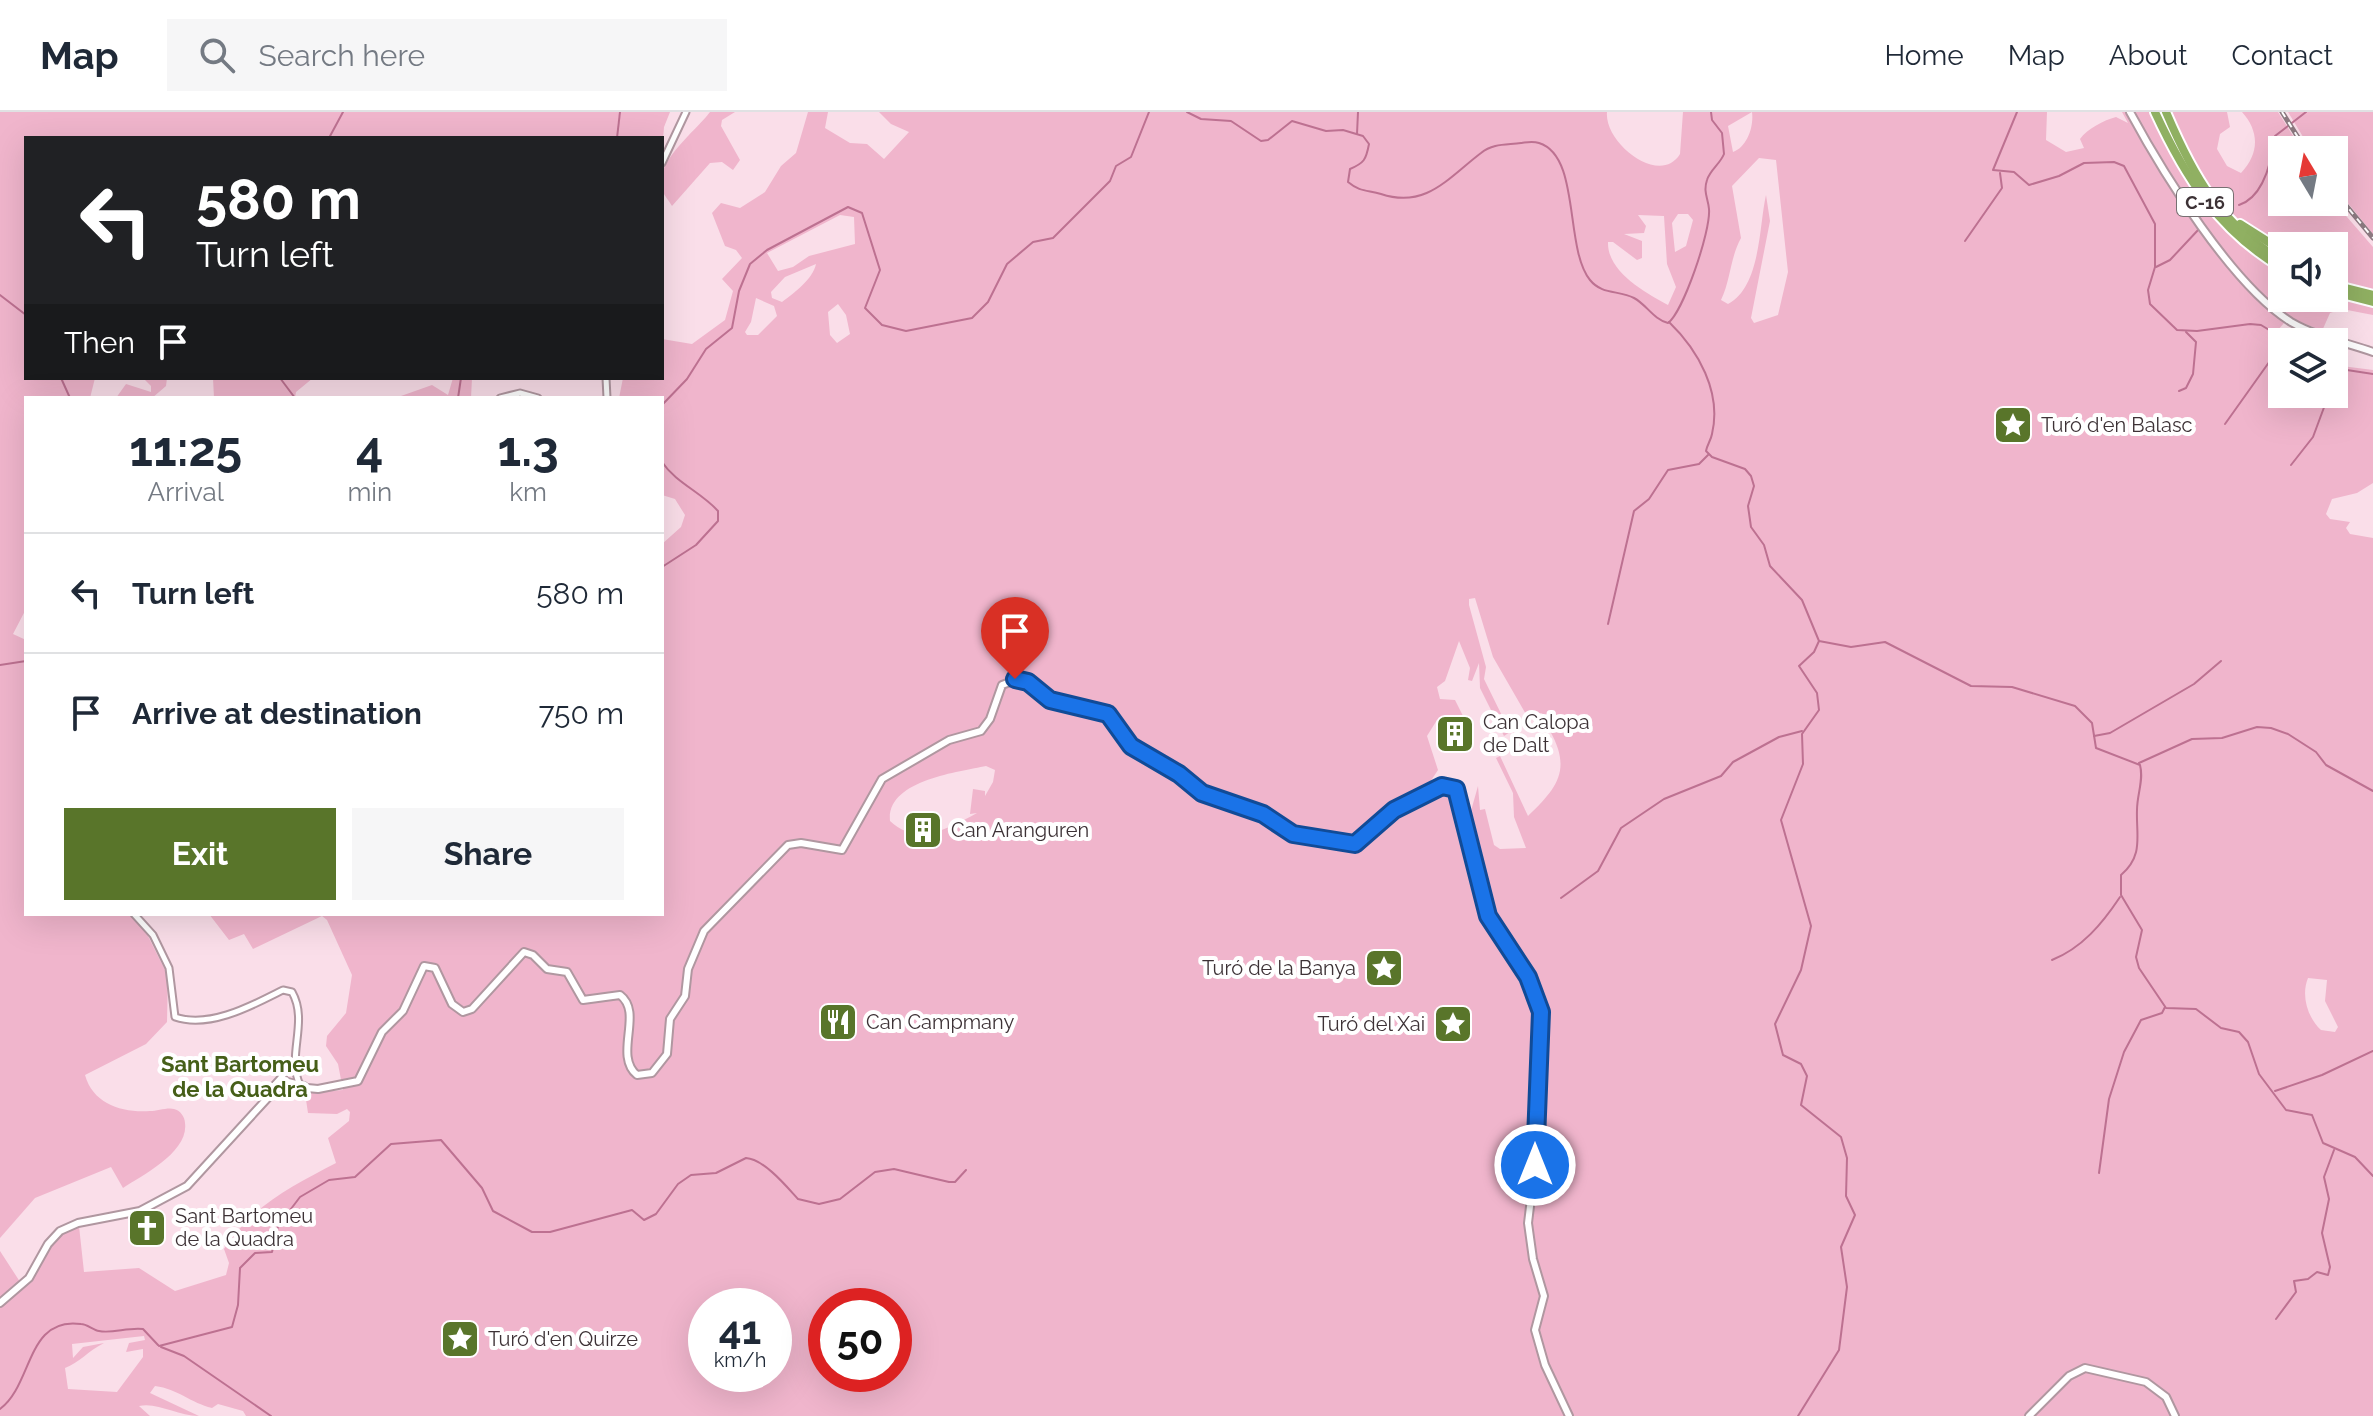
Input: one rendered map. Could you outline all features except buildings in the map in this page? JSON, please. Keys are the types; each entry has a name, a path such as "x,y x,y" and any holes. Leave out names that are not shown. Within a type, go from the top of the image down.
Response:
{"highway":[{"name":"C-16","path":"2155,112 2184,174 2208,206 2244,242 2268,258"},
{"name":"C-16","path":"2168,112 2195,177 2222,213 2268,250"},
{"path":"2222,213 2268,242"},
{"path":"2348,289 2373,295"},
{"path":"2348,296 2373,302"}],"main road":[{"path":"2130,112 2172,187 2255,291 2297,325 2373,352"},
{"path":"256,1113 276,1085 289,1081 315,1090 349,1085 364,1075 382,1032 403,1011 422,968 435,968 454,1007 466,1011 524,952 533,955 547,969 567,972 583,1000 613,994 624,997 629,1008 629,1066 639,1076 655,1072 667,1054 670,1019 685,996 690,963 704,931 715,916 788,845 798,843 842,850 882,779 949,740 983,729 1001,687 1011,679 1028,682 1055,702 1108,714 1131,746 1179,774 1202,793 1263,814 1297,835 1355,844 1391,812 1448,785 1459,796 1488,916 1528,977 1541,1012 1535,1165 1528,1223 1533,1259 1544,1296 1535,1330 1538,1348 1569,1416"},
{"path":"0,1303 29,1278 48,1244 60,1231 78,1223 140,1211 175,1194 204,1170 276,1086 300,1086"},
{"path":"2029,1416 2069,1376 2085,1368 2146,1382 2166,1397 2175,1416"}],"street":[{"path":"664,159 686,112"},
{"path":"507,396 518,393 530,396"},
{"path":"138,916 153,935 169,968 175,1017 188,1020 228,1015 254,1006 283,990 292,992 300,1031 295,1066 289,1081 276,1086"},
{"path":"265,1098 295,1066"},
{"path":"295,1066 300,1086"},
{"path":"287,1072 289,1081"}],"shaded area":[{"path":"0,112 670,112 663,136 24,136 24,380 94,380 90,396 24,396 24,613 13,634 24,639 24,916 138,916 168,976 167,1022 146,1044 85,1075 95,1093 110,1105 139,1111 174,1109 182,1114 185,1123 180,1144 172,1153 123,1188 111,1167 35,1198 0,1238"},
{"path":"710,112 735,112 722,120 721,126 740,160 733,170 722,162 710,163 672,206 664,193 664,169 677,148"},
{"path":"808,112 828,112 825,128 850,143 867,144 884,159 909,132 891,124 879,112 1607,112 1608,124 1624,148 1647,163 1660,166 1671,163 1680,154 1683,112 1752,112 2047,112 2046,140 2066,152 2084,148 2080,139 2101,123 2116,117 2128,123 2122,112 2227,112 2230,127 2220,134 2217,149 2227,166 2241,173 2251,158 2255,143 2252,127 2242,112 2278,112 2293,136 2268,136 2268,216 2346,216 2373,247 2373,315 2348,310 2348,232 2268,232 2268,312 2333,312 2323,328 2315,328 2289,317 2280,328 2268,328 2268,408 2348,408 2348,367 2373,370 2373,483 2357,493 2332,499 2326,514 2330,519 2350,522 2346,528 2350,534 2373,538 2373,1416 246,1416 243,1411 218,1404 212,1408 155,1386 150,1393 199,1416 146,1405 139,1406 150,1416 0,1416 0,1251 24,1288 56,1237 79,1226 84,1272 139,1268 175,1291 226,1275 229,1263 224,1249 247,1221 289,1189 336,1163 328,1138 349,1121 350,1112 347,1109 337,1114 308,1113 305,1093 343,1090 338,1064 326,1046 327,1036 346,1013 352,975 327,920 322,916 664,916 664,542 681,527 685,515 675,499 664,496 664,396 619,396 623,380 664,380 664,339 692,344 725,320 733,291 722,279 742,258 736,250 725,246 712,213 721,203 740,208 765,192 781,166 796,153","holes":["1752,112 1746,141 1733,152 1728,126","1759,158 1776,160 1788,272 1778,315 1754,323 1751,318 1770,221 1766,195 1753,270 1739,296 1728,304 1721,300 1741,238 1732,186","1678,214 1688,214 1693,220 1686,246 1675,252 1672,223","840,215 854,217 855,244 809,256 793,267 778,271 767,253","1638,215 1664,216 1667,264 1676,287 1668,305 1629,280 1609,253 1608,242 1613,242 1637,260 1642,258 1642,241 1624,234 1644,233 1646,226","816,264 807,280 782,302 772,298 771,292 785,277","756,298 774,306 777,316 758,335 747,335 745,332 751,322","838,304 846,315 850,334 837,343 830,335 828,312","1475,598 1493,657 1527,716 1541,713 1553,719 1550,731 1560,757 1558,778 1547,796 1528,816 1500,756 1496,758 1513,793 1514,817 1526,848 1500,849 1494,845 1485,809 1480,810 1478,786 1467,825 1455,795 1438,795 1426,788 1438,770 1427,736 1437,720 1462,720 1467,724 1455,700 1440,699 1437,687 1445,681 1459,641 1470,668 1468,680 1472,681 1479,663 1480,688 1504,736 1510,732 1484,679 1486,667 1469,599","986,766 995,770 993,782 985,796 985,791 973,789 970,814 977,813 956,824 922,834 901,829 890,821 892,807 911,787 943,775","2308,978 2327,980 2325,1001 2338,1027 2335,1032 2321,1030 2309,1012 2305,998","144,1336 145,1340 129,1343 126,1352 143,1349 143,1357 117,1392 68,1389 65,1368 104,1343 83,1347 73,1358 72,1344"]},
{"path":"2288,112 2373,112 2373,234 2348,203 2348,136 2303,136"},
{"path":"145,380 167,380 166,386 154,396 117,396 126,384 151,392 151,386"},
{"path":"213,380 311,380 295,396 214,396"},
{"path":"452,380 472,380 471,396 401,396 432,385 448,395"},
{"path":"211,916 322,916 253,949 244,934 229,940"}],"waterway":[{"path":"330,136 343,112"},
{"path":"617,136 620,112"},
{"path":"664,403 687,379 706,349 732,328 739,291 750,264 767,250 848,207 862,213 880,270 865,308 882,325 906,331 972,318 988,302 1007,264 1033,242 1053,238 1110,181 1116,166 1131,157 1149,112"},
{"path":"1187,112 1201,119 1231,121 1261,141 1268,140 1292,121 1326,131 1343,130 1363,136 1369,144 1367,154 1361,163 1350,169 1348,182 1360,189 1397,198 1424,194 1436,188 1490,148 1539,143 1552,151 1561,165 1577,247 1590,280 1600,288 1634,298 1668,323 1681,304 1695,270 1708,220 1706,184 1724,154 1722,133 1712,120 1711,112"},
{"path":"1357,134 1358,112"},
{"path":"2017,112 1993,170 2014,172 2029,185 2059,176 2084,163 2114,162 2124,166 2155,224 2155,267 2148,290 2150,304 2177,330 2197,331 2250,324 2268,329"},
{"path":"2239,205 2248,201 2261,186 2275,136 2306,112"},
{"path":"1965,241 2002,188 2000,173"},
{"path":"2156,267 2170,260 2199,229"},
{"path":"0,295 24,313"},
{"path":"1669,322 1698,359 1710,387 1714,418 1706,451 1712,457 1745,469 1751,476 1754,486 1748,506 1751,527 1764,545 1770,566 1802,600 1819,641 1851,647 1885,642 1971,686 2012,687 2075,706 2092,723 2096,748 2140,765 2136,852 2121,875 2121,895 2142,930 2136,957 2139,968 2166,1008 2196,1009 2221,1028 2239,1032 2248,1042 2259,1074 2286,1110 2312,1115 2323,1143 2355,1157 2373,1176"},
{"path":"2179,391 2186,388 2193,374 2196,342 2186,332"},
{"path":"2225,424 2268,364"},
{"path":"2348,370 2373,374"},
{"path":"62,380 69,396"},
{"path":"282,380 294,396"},
{"path":"458,396 461,380"},
{"path":"2291,465 2313,437 2324,408"},
{"path":"1608,624 1634,511 1649,499 1668,470 1699,464 1708,455"},
{"path":"664,464 718,511 718,521 696,545 664,566"},
{"path":"1798,1416 1839,1350 1847,1287 1841,1247 1855,1215 1846,1196 1847,1158 1841,1137 1801,1105 1807,1076 1801,1064 1783,1055 1775,1024 1801,970 1811,926 1781,820 1803,764 1802,734 1819,710 1817,693 1799,666 1814,652 1819,641"},
{"path":"0,665 24,661"},
{"path":"2094,736 2110,733 2194,684 2221,661"},
{"path":"2139,763 2192,739 2222,738 2257,727 2271,728 2288,734 2316,752 2326,765 2373,791"},
{"path":"1561,898 1598,871 1621,828 1664,799 1721,776 1733,762 1779,737 1802,731"},
{"path":"2052,960 2073,949 2090,934 2120,897"},
{"path":"2099,1173 2109,1099 2124,1052 2141,1020 2162,1013 2165,1007"},
{"path":"2275,1091 2322,1075 2373,1051"},
{"path":"159,1346 232,1327 238,1305 240,1268 255,1253 272,1252 278,1226 300,1197 329,1180 355,1177 391,1144 441,1140 482,1188 493,1211 532,1232 550,1232 632,1210 644,1220 656,1214 678,1184 691,1175 716,1173 746,1158 767,1168 798,1199 819,1204 840,1199 875,1172 894,1169 955,1182 966,1170"},
{"path":"2276,1319 2296,1292 2294,1281 2308,1279 2317,1272 2328,1275 2330,1267 2322,1233 2329,1199 2324,1177 2334,1150"},
{"path":"0,1409 11,1398 40,1341 63,1324 83,1324 104,1332 143,1329 158,1345"},
{"path":"161,1347 184,1356 271,1416"}],"railway":[{"path":"2282,112 2297,136"},
{"path":"2348,208 2373,238"}],"place":[{"name":"Turó d'en Balasc","path":"2013,425"},
{"name":"Can Calopa de Dalt","path":"1455,734"},
{"name":"Can Aranguren","path":"923,830"},
{"name":"Turó de la Banya","path":"1384,968"},
{"name":"Can Campmany","path":"838,1022"},
{"name":"Turó del Xai","path":"1453,1024"},
{"name":"Sant Bartomeu de la Quadra","path":"147,1228"},
{"name":"Turó d'en Quirze","path":"460,1339"}],"district":[{"name":"Sant Bartomeu de la Quadra","path":"240,1076"}],"route":[{"path":"1015,679 1028,682 1050,700 1108,714 1131,746 1184,777 1196,790 1263,814 1297,835 1355,844 1394,810 1442,786 1456,789 1488,916 1528,977 1541,1012 1535,1095 1535,1165"}]}
